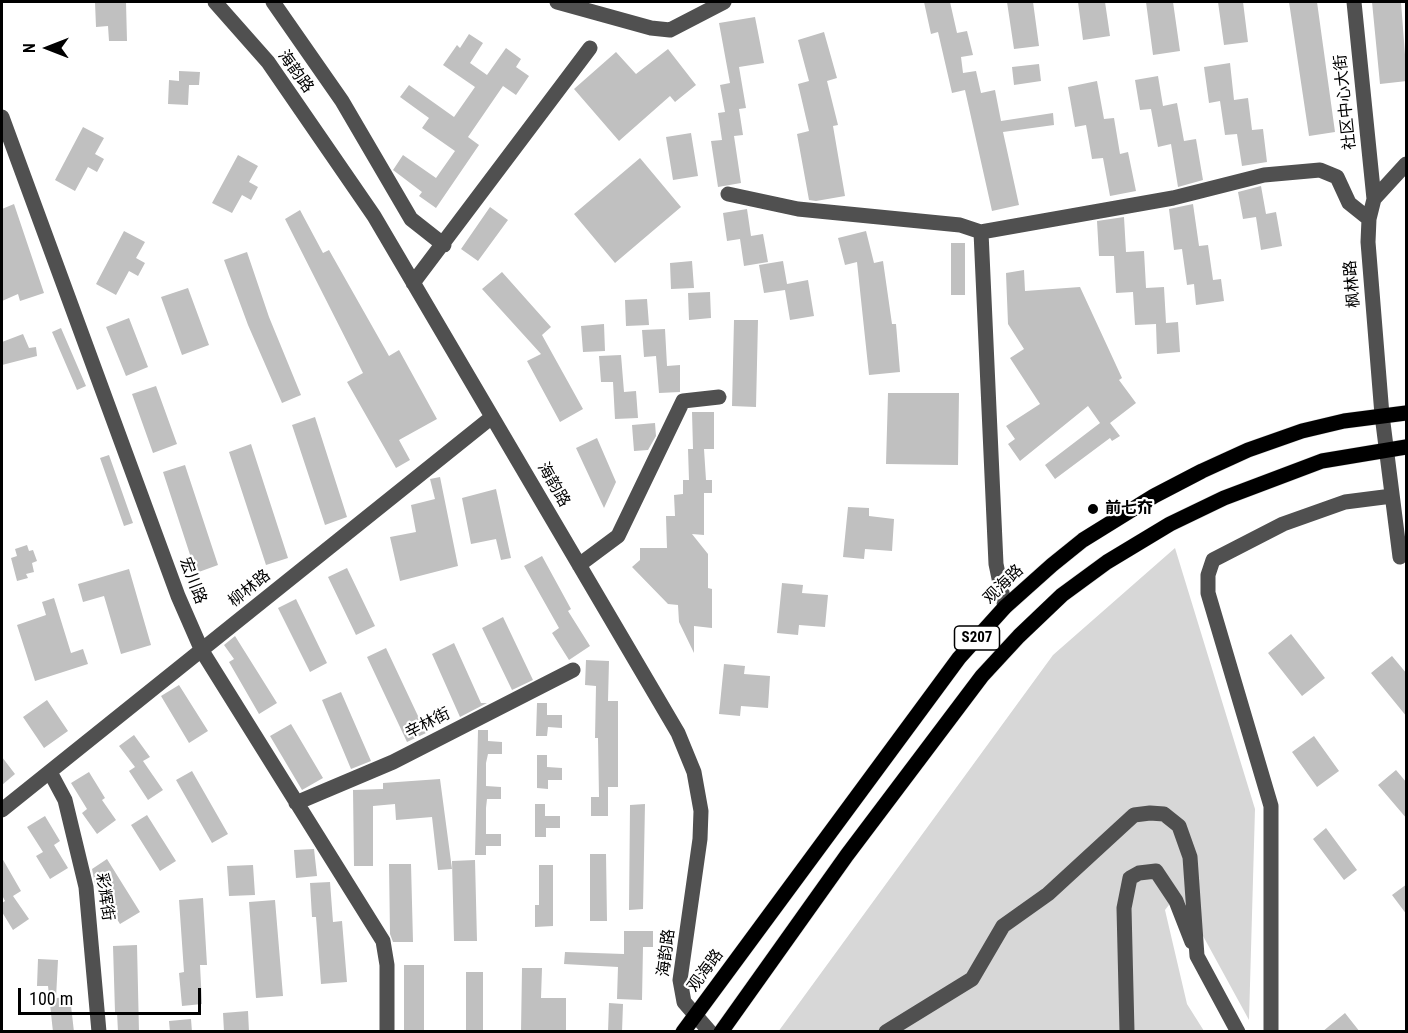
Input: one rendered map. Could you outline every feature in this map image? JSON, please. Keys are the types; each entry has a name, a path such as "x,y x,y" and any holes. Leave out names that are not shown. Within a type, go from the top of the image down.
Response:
{"main road":[{"name":"观海路","path":"683,1032 958,658 1005,607 1083,540 1202,471 1248,450 1302,431 1382,415 1407,413"},
{"name":"S207","path":"721,1032 848,855 982,676 1062,595 1107,562 1152,535 1224,498 1322,462 1407,447"}],"street":[{"name":"海韵路","path":"215,2 268,62 374,216 688,753 699,789 700,839 680,980 684,1002 710,1032"},
{"path":"273,2 342,101 411,219 444,244"},
{"path":"556,2 651,28 670,30 724,2"},
{"name":"社区中心大街","path":"1354,2 1374,199"},
{"path":"413,283 590,48"},
{"name":"宏川路","path":"2,117 178,596 202,651 383,941 387,965 387,1032"},
{"name":"枫林路","path":"1382,415 1368,242 1369,219 1374,199 1407,164"},
{"path":"728,194 798,209 960,225 981,232 1173,198 1264,175 1320,170 1337,177 1349,203 1369,219"},
{"path":"981,232 996,564 1005,607"},
{"path":"579,565 618,536 683,401 719,397"},
{"path":"1382,415 1400,557"},
{"name":"柳林路","path":"2,810 492,417"},
{"path":"1271,1032 1271,806 1208,592 1208,575 1213,560 1283,524 1345,502 1392,496"},
{"name":"辛林街","path":"296,803 393,762 573,670"},
{"name":"彩辉街","path":"50,772 65,800 86,887 99,1032"},
{"path":"886,1032 972,979 1004,926 1056,887 1134,815 1164,814 1179,826 1190,857 1197,956"},
{"path":"1127,1032 1124,908 1130,878 1139,873 1156,871 1176,902 1197,956 1238,1032"}],"shaded area":[{"path":"1175,548 1255,809 1249,1020 1179,892 1165,910 1187,1004 1204,1031 778,1032 1053,655"}],"building":[{"path":"95,2 126,2 127,41 109,41 108,26 96,27"},
{"path":"924,2 950,2 957,33 967,31 973,55 961,57 963,73 976,71 981,93 995,90 1001,121 1053,113 1054,125 1003,132 1019,205 992,211 965,90 952,93 938,32 931,34"},
{"path":"1007,2 1033,2 1039,46 1014,49"},
{"path":"1078,2 1105,2 1110,36 1083,40"},
{"path":"1146,2 1173,2 1180,51 1153,55"},
{"path":"1218,2 1243,2 1248,42 1224,45"},
{"path":"1289,2 1317,2 1335,132 1309,136"},
{"path":"1372,2 1401,2 1407,81 1380,84"},
{"path":"755,17 764,63 739,67 746,108 739,109 743,135 734,136 741,183 718,187 711,141 722,140 718,113 725,112 720,85 730,83 719,23"},
{"path":"824,32 837,78 827,81 838,125 833,126 845,196 816,201 809,200 797,134 809,131 798,84 809,81 798,40"},
{"path":"469,34 483,43 470,63 487,75 506,48 521,59 516,67 529,76 516,95 503,86 468,137 479,145 436,208 419,196 422,192 393,170 403,155 436,178 455,151 422,128 429,118 400,97 409,85 454,117 475,87 443,65 457,45 460,48"},
{"path":"668,49 696,85 675,102 670,96 619,141 574,89 616,52 636,74"},
{"path":"1230,63 1234,100 1248,98 1252,130 1263,129 1267,162 1242,166 1237,134 1225,135 1220,101 1209,103 1204,67"},
{"path":"1039,64 1041,81 1014,85 1012,67"},
{"path":"179,71 200,72 199,85 189,85 188,105 168,104 169,80 179,81"},
{"path":"1158,76 1163,106 1177,103 1184,141 1196,139 1203,180 1178,187 1171,144 1158,147 1151,109 1140,110 1135,80"},
{"path":"1097,81 1104,119 1114,118 1120,154 1128,152 1136,191 1110,196 1103,158 1092,159 1086,125 1075,127 1068,87"},
{"path":"83,127 104,138 95,154 104,159 97,172 88,167 75,191 55,180"},
{"path":"691,133 698,176 673,180 666,137"},
{"path":"238,155 258,166 249,182 258,187 251,200 242,195 232,213 212,203"},
{"path":"640,158 681,207 615,263 574,214"},
{"path":"1261,186 1266,214 1276,212 1282,246 1261,250 1256,217 1243,219 1238,192"},
{"path":"14,204 44,293 20,301 18,294 2,301 2,209"},
{"path":"1193,204 1199,246 1208,245 1213,280 1221,279 1224,301 1196,305 1194,284 1187,285 1182,249 1174,250 1169,209"},
{"path":"490,207 508,220 478,261 461,249"},
{"path":"747,209 751,236 763,234 768,262 744,266 740,239 727,241 723,213"},
{"path":"300,210 323,253 329,250 389,356 399,350 437,419 399,440 410,460 396,468 347,382 363,373 285,219"},
{"path":"1124,217 1126,252 1144,251 1146,288 1164,287 1166,323 1178,322 1180,352 1157,354 1156,324 1135,325 1133,292 1116,293 1114,256 1099,256 1097,221"},
{"path":"124,231 145,242 136,258 145,263 138,276 129,271 116,295 96,284"},
{"path":"866,231 874,263 883,261 892,324 896,324 900,372 869,375 857,262 845,265 838,238"},
{"path":"951,243 965,243 965,295 951,295"},
{"path":"247,252 269,317 301,395 282,403 248,325 224,260"},
{"path":"692,261 694,288 671,289 670,263"},
{"path":"783,261 787,284 808,280 814,316 790,320 785,290 764,293 759,265"},
{"path":"1024,270 1025,291 1080,287 1122,378 1119,380 1136,403 1110,423 1120,436 1112,441 1110,438 1055,479 1045,465 1100,423 1088,406 1020,461 1008,444 1015,439 1006,426 1040,404 1010,358 1024,349 1008,324 1006,273"},
{"path":"502,272 551,327 542,335 583,409 560,422 527,361 541,354 482,289"},
{"path":"188,288 209,345 182,355 161,297"},
{"path":"710,292 711,318 689,320 688,293"},
{"path":"647,299 649,325 626,326 625,300"},
{"path":"129,318 148,367 126,376 106,327"},
{"path":"734,320 758,320 756,407 732,406"},
{"path":"604,324 605,351 583,352 581,326"},
{"path":"61,328 86,386 77,390 52,332"},
{"path":"665,329 667,366 680,365 680,392 659,393 656,356 644,357 642,330"},
{"path":"23,334 29,348 36,347 37,356 2,365 2,342"},
{"path":"621,355 624,392 636,391 638,418 615,419 613,382 601,382 599,356"},
{"path":"156,386 177,444 153,453 132,394"},
{"path":"888,393 959,393 958,465 886,464"},
{"path":"692,412 714,412 714,449 704,449 706,480 712,480 712,493 704,493 704,535 692,534 708,554 708,588 712,589 712,628 694,626 694,653 679,622 678,605 668,604 632,567 640,560 640,548 667,548 666,516 675,516 674,495 683,494 683,480 689,480 688,449 693,449"},
{"path":"315,417 347,517 325,525 292,425"},
{"path":"655,423 656,436 648,450 634,451 632,425"},
{"path":"597,438 616,482 604,508 576,448"},
{"path":"251,444 288,558 266,565 229,452"},
{"path":"109,455 133,523 124,526 100,458"},
{"path":"185,465 218,565 196,573 163,472"},
{"path":"440,477 458,566 400,581 390,537 416,532 411,505 435,499 430,479"},
{"path":"496,489 511,558 501,560 496,539 471,544 462,498"},
{"path":"848,507 869,508 869,516 894,519 892,551 865,549 864,559 843,557"},
{"path":"27,545 29,551 33,550 37,561 32,563 34,572 26,574 28,578 17,581 11,558 17,556 15,549"},
{"path":"542,556 571,609 568,611 590,646 569,660 552,633 559,628 524,566"},
{"path":"347,568 375,626 356,635 328,577"},
{"path":"129,569 151,645 121,654 104,596 83,602 78,584"},
{"path":"782,583 803,585 802,593 828,595 825,627 799,625 798,635 777,633"},
{"path":"54,598 71,653 83,649 88,664 35,681 17,625 46,615 42,602"},
{"path":"296,599 327,663 310,672 278,608"},
{"path":"503,617 533,680 512,690 482,628"},
{"path":"1291,634 1325,678 1302,696 1268,653"},
{"path":"235,636 277,703 259,714 229,662 234,659 224,645"},
{"path":"454,643 481,703 487,703 460,717 432,654"},
{"path":"386,648 426,733 407,742 367,657"},
{"path":"1392,656 1407,674 1407,717 1371,673"},
{"path":"586,660 609,661 608,701 618,701 618,787 608,787 608,816 591,816 591,797 599,797 598,738 595,738 596,686 585,685"},
{"path":"724,664 745,666 744,674 770,676 768,708 741,706 740,716 719,714"},
{"path":"179,685 208,731 189,743 161,696"},
{"path":"341,692 371,761 351,769 322,700"},
{"path":"47,700 68,731 44,748 23,717"},
{"path":"537,703 547,703 547,715 562,715 562,728 548,727 547,736 536,736"},
{"path":"291,724 323,778 302,790 270,736"},
{"path":"478,730 488,730 488,741 502,742 502,754 488,754 486,763 486,786 501,787 501,799 487,799 486,834 501,834 501,846 486,846 486,855 475,855"},
{"path":"134,735 150,757 143,761 163,790 148,800 129,771 135,767 119,746"},
{"path":"1314,736 1339,771 1317,787 1292,752"},
{"path":"537,755 547,755 547,767 562,768 562,780 548,780 548,789 537,788"},
{"path":"2,757 15,774 2,785"},
{"path":"1396,770 1407,783 1407,819 1378,785"},
{"path":"192,771 228,834 212,843 176,780"},
{"path":"89,772 105,798 102,800 116,820 97,834 82,813 87,809 71,783"},
{"path":"440,779 452,869 438,870 432,817 396,820 395,804 373,806 373,866 354,866 353,790 383,789 383,783"},
{"path":"535,804 545,804 545,816 560,816 560,828 546,828 546,837 535,837"},
{"path":"645,804 643,909 629,910 630,805"},
{"path":"147,815 176,861 160,871 131,825"},
{"path":"45,816 60,841 54,845 68,868 50,879 36,856 43,852 27,827"},
{"path":"1326,828 1357,870 1344,880 1313,839"},
{"path":"314,849 317,876 296,878 294,850"},
{"path":"590,854 606,854 607,921 590,921"},
{"path":"2,858 21,891 13,896 29,919 13,930 2,912 2,903 5,901 2,895"},
{"path":"107,859 140,912 120,924 95,884 92,869"},
{"path":"475,860 477,941 454,941 452,861"},
{"path":"389,864 411,864 413,942 393,942 390,934"},
{"path":"253,865 255,895 229,896 227,866"},
{"path":"539,865 553,865 553,926 535,927 535,905 539,905"},
{"path":"330,882 333,922 342,921 347,982 321,984 316,917 312,917 310,883"},
{"path":"1407,884 1407,915 1392,895"},
{"path":"203,898 207,965 200,965 202,1004 182,1006 179,973 184,972 179,900"},
{"path":"275,900 283,996 256,998 249,902"},
{"path":"624,931 653,931 653,947 643,947 642,1000 617,999 618,967 564,964 565,952 624,954"},
{"path":"137,945 139,1032 118,1032 117,1012 115,1012 113,946"},
{"path":"38,959 58,960 56,998 70,997 74,1032 53,1032 48,986 37,986"},
{"path":"404,965 424,965 424,1032 404,1032"},
{"path":"522,968 542,968 541,998 566,998 566,1032 521,1032"},
{"path":"466,972 483,972 483,1032 466,1032"},
{"path":"609,1003 623,1004 622,1032 608,1032"},
{"path":"248,1011 249,1032 224,1032 223,1013"},
{"path":"1345,1013 1360,1032 1322,1032"},
{"path":"191,1019 192,1032 170,1032 169,1021"}],"place":[{"name":"前七夼","path":"1093,509"}]}
